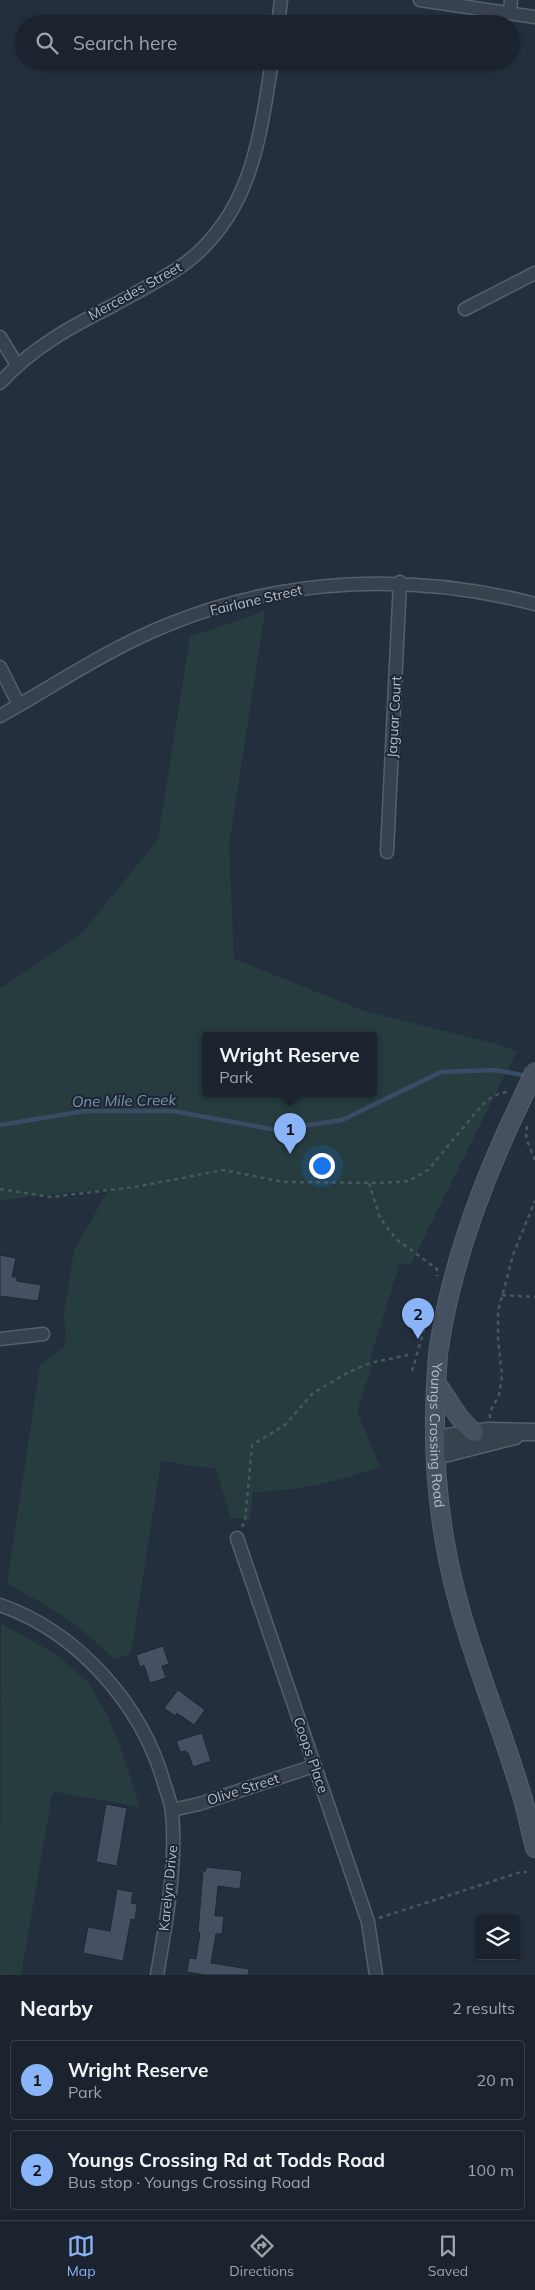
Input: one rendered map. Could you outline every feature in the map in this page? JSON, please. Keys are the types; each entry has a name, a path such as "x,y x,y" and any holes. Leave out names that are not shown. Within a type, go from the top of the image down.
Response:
{"main road":[{"name":"Youngs Crossing Road","path":"535,1071 516,1098 458,1259 439,1349 435,1448 443,1529 458,1600 469,1642 524,1803 535,1848"},
{"path":"437,1384 454,1408 462,1424 474,1432"},
{"name":"Youngs Crossing Road","path":"524,1803 535,1819"}],"street":[{"path":"420,0 510,6 535,17"},
{"path":"280,15 282,1"},
{"name":"Mercedes Street","path":"0,383 36,348 57,334 160,280 188,262 225,222 248,178 256,154 270,70"},
{"path":"465,309 535,273"},
{"path":"0,337 17,365"},
{"name":"Fairlane Street","path":"0,716 132,641 197,614 254,597 291,590 362,583 400,582 455,588 535,604"},
{"name":"Jaguar Court","path":"387,852 400,582"},
{"path":"0,667 19,705"},
{"path":"0,1340 42,1334"},
{"path":"435,1448 474,1432 530,1432"},
{"path":"435,1448 490,1444 530,1432"},
{"name":"Coops Place","path":"237,1538 368,1922 376,1975"},
{"name":"Karelyn Drive","path":"0,1605 21,1612 61,1638 104,1674 136,1716 157,1758 172,1810 174,1854 157,1975"},
{"name":"Olive Street","path":"172,1810 199,1804 314,1766"}],"path":[{"path":"0,1189 51,1197 134,1186 223,1170 284,1182 368,1183 410,1181 428,1170 482,1105 493,1096 516,1098"},
{"path":"528,1121 526,1138 535,1160"},
{"path":"368,1183 380,1218 396,1240 437,1269"},
{"path":"490,1420 490,1412 499,1395 502,1376 498,1338 498,1310 514,1252 535,1201"},
{"path":"502,1295 535,1297"},
{"path":"237,1538 245,1521 252,1445 285,1425 313,1393 349,1372 370,1363 408,1355"},
{"path":"368,1922 521,1872 527,1872"}],"green space":[{"path":"265,611 229,845 234,959 364,1011 501,1045 517,1051 410,1266 400,1263 370,1359 372,1365 357,1412 380,1466 318,1485 253,1492 250,1520 231,1519 216,1469 161,1461 131,1654 114,1659 77,1626 7,1584 40,1365 63,1347 66,1339 64,1314 74,1250 109,1189 0,1201 0,987 6,985 83,932 158,839 190,637"},
{"path":"1,1623 57,1655 90,1684 107,1715 120,1746 140,1807 56,1792 52,1795 21,1975 0,1975"}],"building":[{"path":"0,1255 16,1258 12,1277 17,1277 17,1281 41,1285 38,1301 0,1296"},
{"path":"163,1646 169,1664 162,1666 166,1678 150,1683 144,1665 140,1667 136,1655"},
{"path":"178,1690 205,1710 194,1725 177,1713 175,1716 164,1708"},
{"path":"202,1733 211,1761 193,1767 188,1753 186,1751 180,1752 176,1741"},
{"path":"106,1804 127,1808 117,1866 96,1862"},
{"path":"206,1867 242,1871 240,1889 218,1886 215,1916 224,1916 222,1934 216,1934 211,1963 249,1969 248,1975 205,1975 187,1972 189,1958 196,1959 200,1933 198,1932 203,1871 206,1871"},
{"path":"117,1889 133,1892 131,1903 137,1904 135,1920 131,1919 123,1961 83,1953 88,1927 110,1931"}],"waterway":[{"name":"One Mile Creek","path":"0,1125 85,1111 173,1111 276,1130 342,1120 441,1072 494,1070 528,1076"}],"place":[{"name":"Wright Reserve","path":"290,1154"},
{"name":"Youngs Crossing Rd at Todds Road","path":"418,1339"}]}
